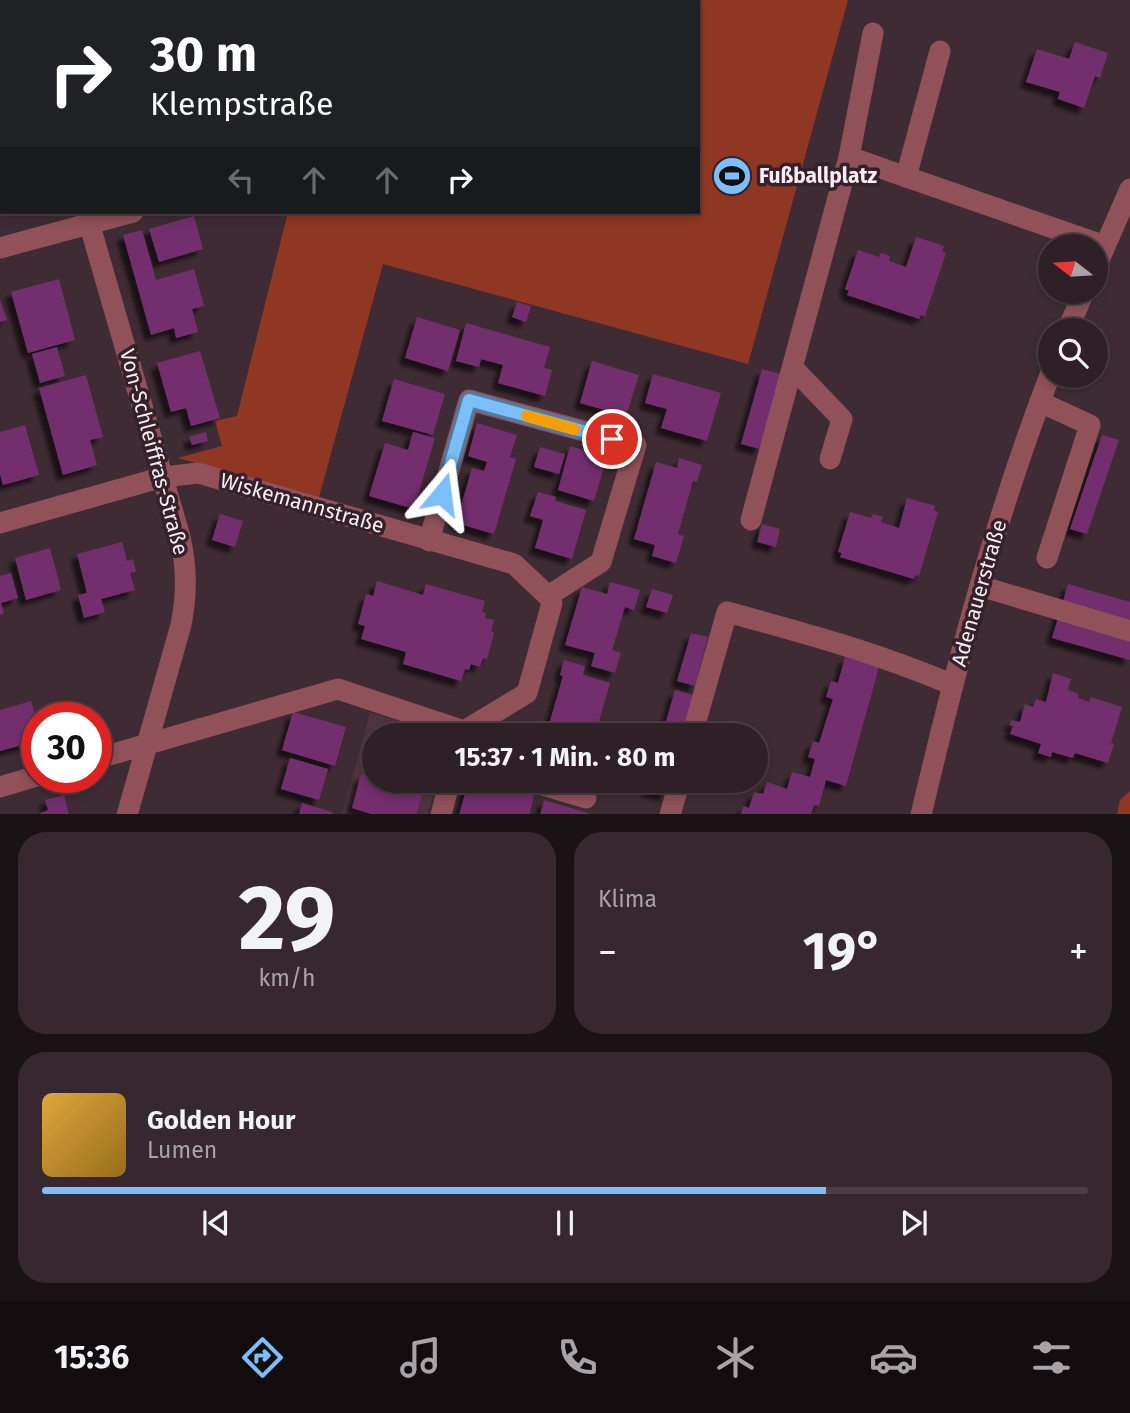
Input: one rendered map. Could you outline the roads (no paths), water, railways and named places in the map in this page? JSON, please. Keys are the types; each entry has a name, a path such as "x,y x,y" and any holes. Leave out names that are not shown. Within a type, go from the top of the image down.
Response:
{"street":[{"path":"751,520 794,369 849,157 873,33"},
{"path":"906,177 940,51"},
{"path":"849,157 1070,234"},
{"path":"1108,239 1130,189"},
{"path":"0,248 88,218 118,214"},
{"name":"Von-Schleiffras-Straße","path":"88,218 184,555 186,600 127,814"},
{"path":"794,369 842,419 830,459"},
{"name":"Adenauerstraße","path":"921,814 980,586 1017,466 1045,388"},
{"path":"429,541 469,400 636,445 601,562 548,596 552,603 527,693 479,723"},
{"path":"1040,402 1090,425 1047,558"},
{"name":"Wiskemannstraße","path":"0,523 163,477 198,473 514,564 548,596"},
{"path":"980,586 1130,631"},
{"path":"695,723 727,612 836,641 896,661 953,685"},
{"path":"112,755 338,689 435,723"},
{"path":"0,787 21,781"},
{"path":"441,814 447,793"},
{"path":"569,793 586,798"},
{"path":"670,814 676,793"}],"place":[{"name":"Fußballplatz","path":"732,176"}]}
